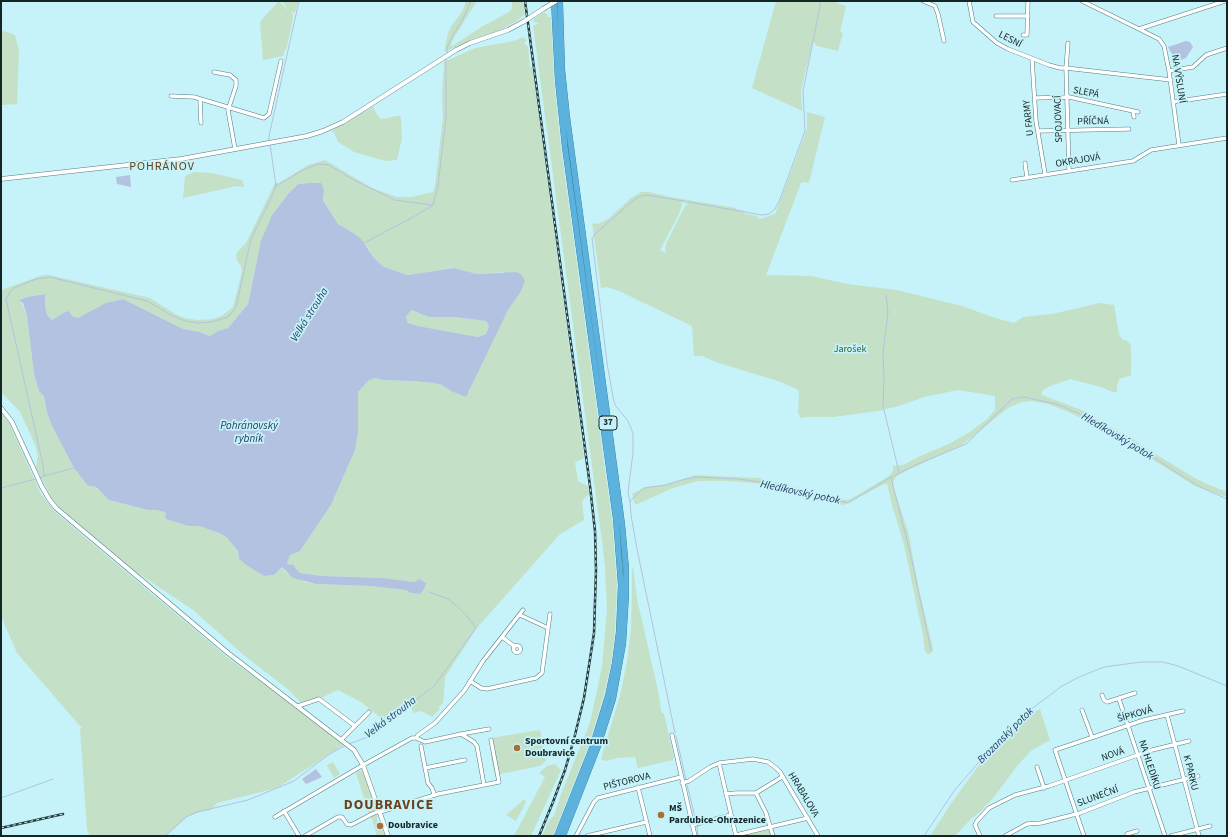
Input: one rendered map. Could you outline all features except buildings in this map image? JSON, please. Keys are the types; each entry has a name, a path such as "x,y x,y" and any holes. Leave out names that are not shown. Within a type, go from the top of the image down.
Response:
{"highway":[{"name":"37","path":"555,1 558,81 565,147 614,507 620,555 621,585 619,632 615,663 608,696 592,748 557,836"},
{"name":"37","path":"560,1 561,40 567,117 626,568 623,644 613,699 597,749 563,836"}],"street":[{"path":"1,179 181,159 323,131 343,122 447,55 470,43 508,30 555,1"},
{"path":"923,1 934,6 938,14 944,41"},
{"name":"LESNÍ","path":"969,1 973,22 986,35 1008,49 1032,59 1060,68 1101,71 1171,80"},
{"path":"1023,35 1027,35 1028,1"},
{"name":"NA VÝSLUNÍ","path":"1082,1 1159,39 1163,44 1171,80 1179,146"},
{"path":"1139,29 1225,1"},
{"path":"996,16 1028,16"},
{"path":"1066,68 1068,43"},
{"path":"1169,71 1193,67 1206,55 1227,48"},
{"name":"U FARMY","path":"1032,59 1038,131 1045,174"},
{"path":"171,96 200,98 264,118 268,115 281,62"},
{"name":"SPOJOVACÍ","path":"1066,68 1069,170"},
{"path":"214,72 230,75 236,80 236,86 228,111 235,149"},
{"path":"1173,102 1227,94"},
{"name":"SLEPÁ","path":"1035,98 1067,97 1138,112"},
{"path":"200,98 201,123"},
{"path":"1133,111 1134,118"},
{"name":"PŘÍČNÁ","path":"1038,131 1124,131 1129,129"},
{"path":"1179,146 1227,138"},
{"name":"OKRAJOVÁ","path":"1012,180 1133,161 1151,150 1179,146"},
{"path":"1025,163 1027,178"},
{"path":"1,408 12,422 38,478 49,499 56,508 228,653 342,739 356,752 363,765 388,836"},
{"path":"416,738 435,723 464,691 483,661 523,610"},
{"path":"470,682 481,688 487,689 536,678 542,673 550,614"},
{"path":"520,615 548,628"},
{"path":"502,637 514,646"},
{"path":"1102,695 1104,700 1107,702 1135,693"},
{"path":"298,706 319,699 355,726"},
{"name":"NA HLEDÍKU","path":"1119,699 1165,836"},
{"path":"1082,710 1092,737"},
{"name":"ŠÍPKOVÁ","path":"1066,780 1056,750 1128,725 1184,711"},
{"path":"342,739 369,712"},
{"name":"K PARKU","path":"1167,715 1199,836"},
{"path":"274,817 410,739 416,738 425,742 489,729"},
{"path":"461,734 476,744 484,785"},
{"path":"672,735 695,836"},
{"path":"305,836 338,817 342,817 347,824 351,825 372,814 434,794 499,782 491,740"},
{"name":"NOVÁ","path":"980,836 975,824 990,808 1017,794 1044,788 1138,755 1189,741"},
{"path":"420,746 428,783 434,794"},
{"path":"425,768 466,760"},
{"name":"HRABALOVA","path":"682,783 689,781 710,767 719,763 760,760 774,766 782,776 818,836"},
{"path":"719,763 736,836 808,818"},
{"path":"1037,767 1044,788"},
{"name":"PIŠTOROVA","path":"576,836 595,800 600,797 681,776"},
{"path":"726,794 756,793 782,776"},
{"name":"SLUNEČNÍ","path":"1005,836 1027,824 1041,823 1076,814 1149,788 1198,776"},
{"path":"1066,780 1084,836"},
{"path":"638,788 650,836"},
{"path":"756,793 766,813 773,836"},
{"path":"284,811 299,836"},
{"path":"692,825 731,815"},
{"path":"587,836 646,822"},
{"path":"1171,836 1210,826"},
{"path":"1126,836 1137,830"},
{"path":"608,831 609,836"}],"green space":[{"path":"279,1 289,11 282,1 298,1 295,13 291,12 293,14 293,19 287,46 283,56 263,60 260,23"},
{"path":"466,1 477,1 455,36 451,44 452,46 483,26 509,12 512,8 512,2 523,2 525,14 517,21 499,31 473,39 444,52 448,33 462,12"},
{"path":"776,1 837,1 837,3 846,6 840,32 843,33 838,51 817,46 813,41 801,90 802,111 752,88"},
{"path":"544,12 548,17 551,17 554,81 561,148 612,520 617,585 615,631 611,663 604,695 588,747 553,836 542,836 549,820 554,816 561,794 590,723 602,667 607,610 602,541 533,26 539,23 533,22 534,19"},
{"path":"4,31 15,35 19,51 17,104 2,105 1,32"},
{"path":"523,37 527,40 524,43 528,47 530,69 532,65 584,458 575,462 578,481 588,486 589,494 582,501 584,520 560,534 476,629 445,677 443,703 438,708 440,709 432,717 421,711 413,713 411,705 388,724 361,702 338,690 304,706 289,690 246,657 193,610 136,572 59,507 52,499 36,467 38,456 35,444 20,412 1,392 1,290 43,275 49,275 150,298 177,315 185,318 197,320 213,319 223,315 233,307 242,272 236,255 246,243 275,183 279,183 308,165 325,160 372,188 397,197 411,197 433,192 443,117 442,95 444,63 442,63 475,48 514,41","holes":["309,183 324,190 323,199 338,224 355,234 368,248 374,258 384,267 408,275 454,268 477,274 503,272 520,293 508,310 471,385 469,392 451,391 442,385 434,383 383,380 375,378 369,379 358,392 358,433 355,450 331,505 300,551 290,555 287,563 290,565 292,564 300,573 322,576 383,578 415,582 420,594 411,593 406,590 370,586 316,584 305,582 285,572 282,567 274,575 264,576 239,559 238,551 226,537 219,533 199,526 188,526 167,519 165,512 148,510 109,500 104,494 93,486 88,486 74,468 52,426 47,413 44,396 39,390 34,374 27,316 20,299 42,294 47,315 52,320 69,311 72,316 78,318 123,299 183,329 200,332 210,336 218,331 228,328 248,304 258,256 272,215 289,193 298,184"]},
{"path":"374,106 374,109 381,119 396,116 400,116 401,118 402,138 397,160 385,161 354,152 338,142 334,133 331,131"},
{"name":"Jarošek","path":"807,112 825,117 809,183 801,183 766,275 811,276 847,284 897,290 962,306 1014,323 1023,317 1052,314 1100,303 1114,305 1119,334 1123,340 1128,341 1131,346 1131,375 1119,379 1117,392 1112,392 1101,387 1070,379 1048,387 1042,391 1042,395 1084,411 1133,439 1195,478 1227,492 1227,497 1195,486 1099,426 1066,411 1048,404 1031,401 1022,402 1008,408 962,445 910,469 897,476 893,482 908,531 918,585 933,649 933,651 928,655 925,651 904,545 887,484 884,484 843,505 762,484 729,481 698,481 673,488 635,505 632,494 645,487 664,485 695,475 758,478 808,490 829,498 848,500 889,476 893,471 893,466 903,465 949,444 970,432 986,420 995,410 995,396 958,390 924,397 899,406 878,411 833,417 801,418 798,413 798,390 781,382 719,363 702,356 694,356 692,326 619,291 607,287 601,288 592,223 598,224 608,219 631,198 641,192 649,192 736,208 745,211 743,213 757,216 760,219 775,214 807,129","holes":["681,202 688,204 685,206 667,242 665,249 666,253 660,250 679,214 682,205"]},
{"path":"195,172 212,173 242,180 244,187 236,186 183,198 185,176"},
{"path":"410,310 429,317 455,317 486,321 489,326 486,334 478,337 418,326 408,323 406,317"},
{"path":"1,413 9,423 41,494 55,512 227,657 345,744 277,788 217,803 211,810 187,817 166,836 90,836 87,830 80,729 82,727 17,653 1,616"},
{"path":"633,567 637,599 659,695 661,712 664,714 674,757 673,760 638,768 635,757 618,758 605,761 601,759 621,692 627,661 631,630"},
{"path":"1040,709 1050,740 1032,750 1017,766 994,797 955,836 930,836 952,802 979,765 1021,722 1032,713"},
{"name":"Sportovní centrum Doubravice","path":"540,730 546,761 540,766 495,775 491,757 491,738"},
{"path":"333,762 340,774 334,778 327,765"},
{"path":"555,764 561,770 531,836 514,836 545,777 539,773 547,766"},
{"path":"357,771 364,773 376,809 376,811 369,814 356,773 358,772"},
{"path":"523,800 526,802 516,821 506,815"},
{"path":"377,814 377,821 386,836 377,836 371,816"},
{"path":"768,829 771,836 740,836"}],"water":[{"path":"1186,41 1190,42 1193,47 1186,58 1181,60 1172,54 1168,47"},
{"path":"130,175 131,187 117,184 116,177"},
{"name":"Pohránovský rybník","path":"321,183 324,190 323,200 338,224 362,240 374,258 384,267 408,275 454,268 477,274 516,272 521,274 525,281 520,293 508,310 466,397 451,391 442,385 434,383 383,380 375,378 369,380 358,392 358,433 355,450 331,505 300,551 290,555 287,563 290,565 292,564 300,573 322,576 383,578 415,582 419,579 426,583 420,594 411,593 406,590 370,586 316,584 293,578 282,567 274,575 264,576 239,559 238,551 226,537 219,533 199,526 188,526 166,519 165,512 148,510 109,500 97,488 88,486 74,468 52,426 47,413 44,396 39,391 34,374 27,316 23,303 19,300 45,294 47,315 52,320 69,311 72,316 78,318 106,303 123,299 183,329 200,332 210,336 218,331 228,328 248,304 261,241 272,215 298,184","holes":["411,310 429,317 455,317 486,321 489,326 486,334 478,337 418,326 408,323 406,317"]},
{"path":"316,769 322,777 306,784 302,779"}],"waterway":[{"path":"269,141 299,1"},
{"name":"Velká strouha","path":"447,54 447,48 471,1"},
{"path":"688,202 762,215 769,214 775,209 805,131 803,91 821,1"},
{"name":"Velká strouha","path":"364,243 433,205 438,186 446,117 446,58"},
{"path":"270,144 276,186"},
{"path":"39,478 44,476 43,465 6,299 14,288 36,279 50,277 147,301 171,315 185,321 198,323 211,322 229,316 236,307 251,239 276,186 303,170 318,164 329,165 352,179 395,200 432,205"},
{"path":"630,502 628,492 633,453 633,433 628,421 615,405 613,397 607,363 592,238 636,198 647,195 684,201"},
{"path":"886,295 888,312 883,353 883,406 899,472"},
{"name":"Hledíkovský potok","path":"675,733 631,515 630,502 644,488 665,485 696,477 738,479 761,482 848,503 891,477 966,444 1012,399 1024,397 1056,404 1078,413 1156,459 1198,486 1227,499"},
{"path":"44,476 74,468"},
{"path":"891,478 910,552 931,650"},
{"path":"1,488 36,479"},
{"name":"Velká strouha","path":"349,744 370,736 435,685 476,628 456,605 448,599 429,592"},
{"name":"Brozanský potok","path":"924,836 954,791 991,748 1030,710 1062,686 1079,677 1104,667 1141,662 1163,662 1178,666 1227,686"},
{"name":"Hledíkovský potok","path":"676,736 686,780"},
{"name":"Velká strouha","path":"165,836 186,817 197,812 248,800 294,781 328,755 346,745"},
{"path":"1,798 53,779"},
{"name":"Hledíkovský potok","path":"687,785 696,821"},
{"name":"Hledíkovský potok","path":"697,826 698,836"}],"railway":[{"path":"525,1 590,486 595,531 596,570 594,633 584,698 565,770 539,836"},
{"path":"1,828 63,814"}],"place":[{"name":"Sportovní centrum Doubravice","path":"517,748"},
{"name":"MŠ Pardubice-Ohrazenice","path":"661,815"},
{"name":"Doubravice","path":"380,826"}],"district":[{"name":"POHRÁNOV","path":"162,167"},
{"name":"DOUBRAVICE","path":"389,806"}]}
